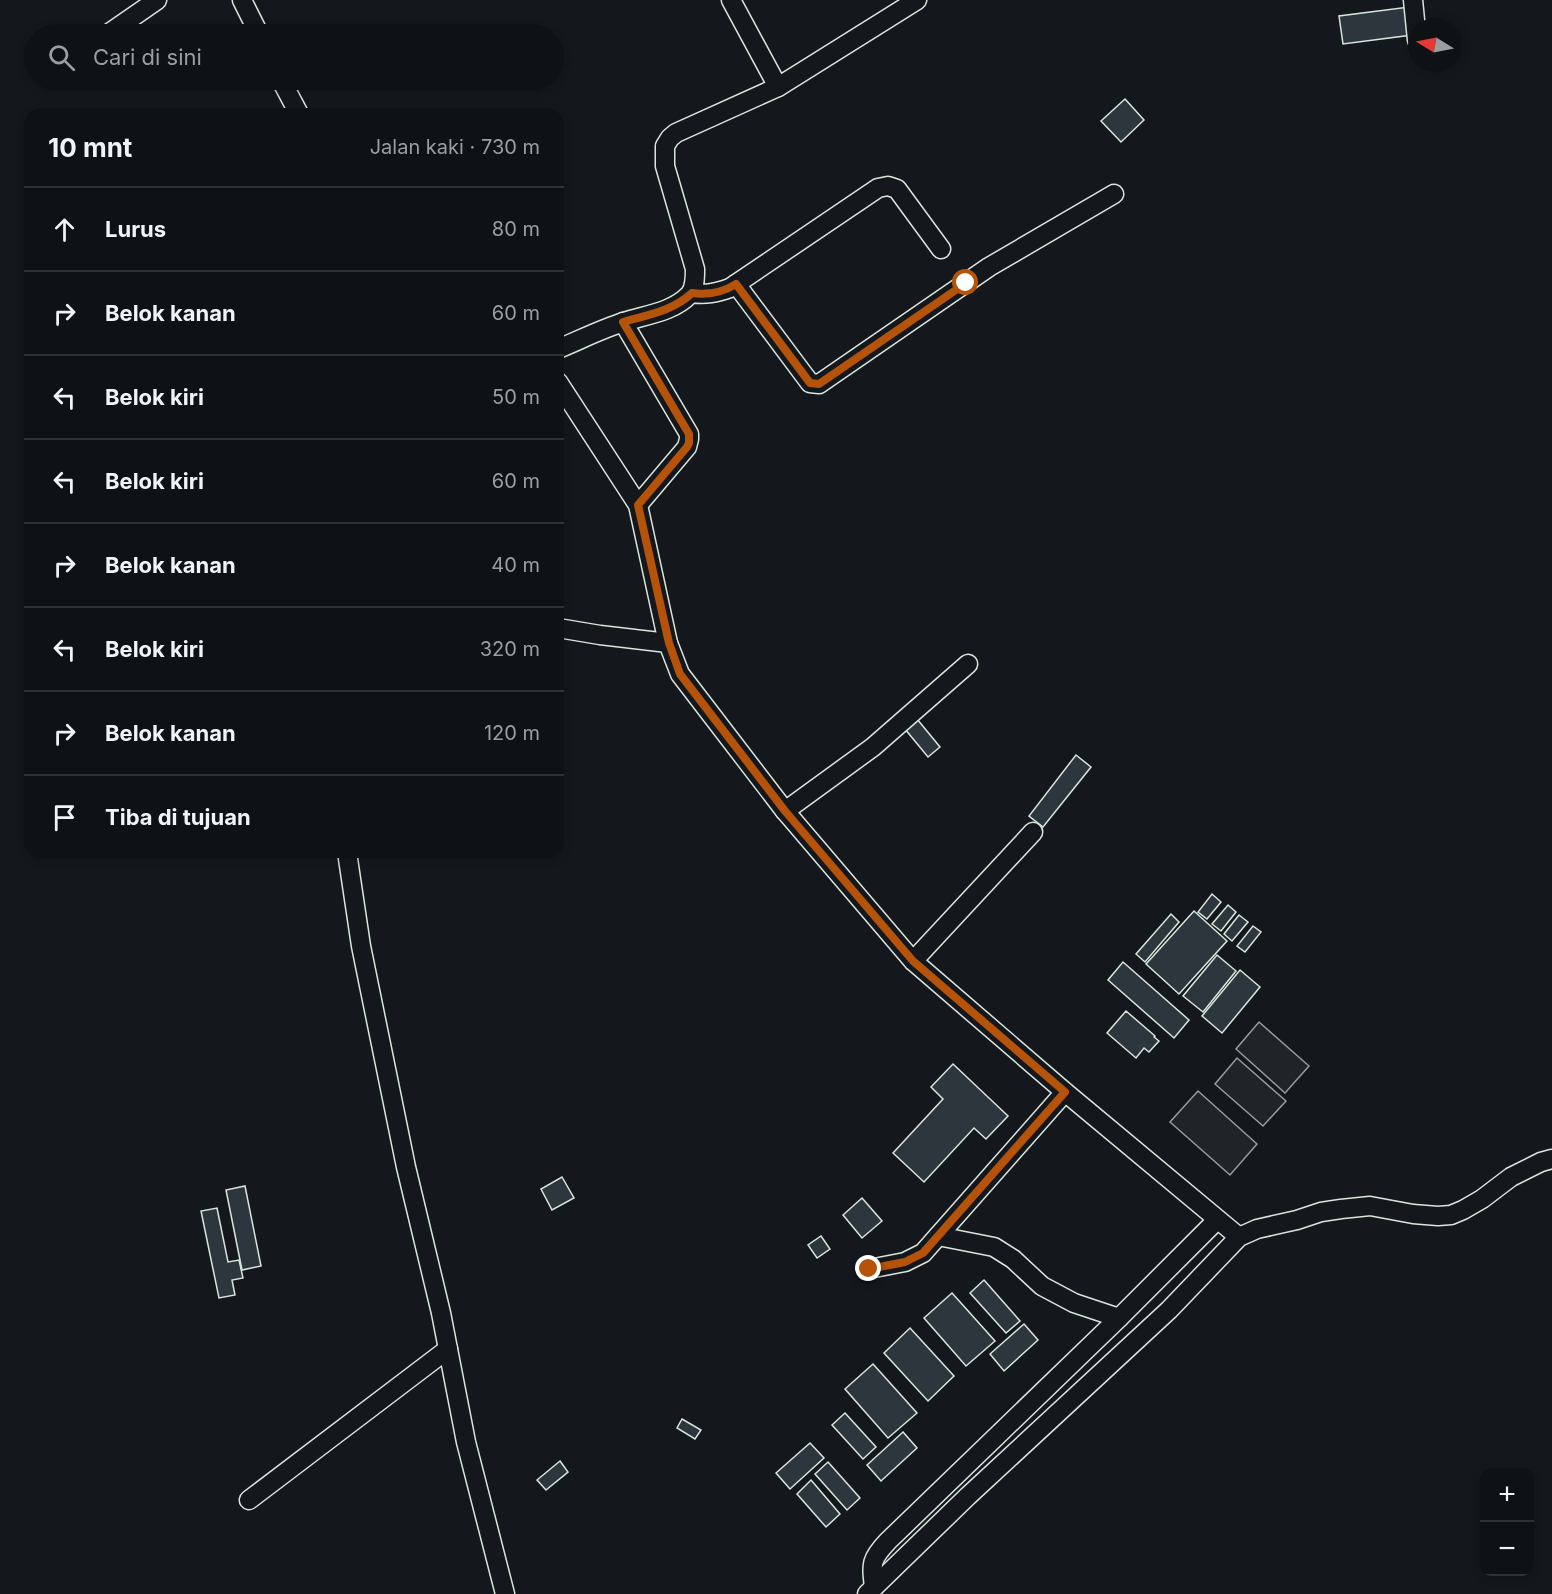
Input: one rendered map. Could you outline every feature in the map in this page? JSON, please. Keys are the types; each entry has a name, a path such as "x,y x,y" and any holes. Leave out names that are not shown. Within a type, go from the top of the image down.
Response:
{"street":[{"path":"122,24 157,0"},
{"path":"242,0 254,24"},
{"path":"564,347 623,322 671,308 692,293 695,269 665,166 665,146 670,138 676,133 778,87 917,0"},
{"path":"1413,0 1415,18"},
{"path":"733,1 778,87"},
{"path":"286,90 296,108"},
{"path":"692,293 705,295 716,293 736,284 883,186 897,189 941,249"},
{"path":"736,284 810,383 819,384 989,267 1114,194"},
{"path":"623,322 689,434 687,447 638,505"},
{"path":"564,391 638,505 669,643 680,674 785,811 913,961 1239,1237"},
{"path":"564,629 669,643"},
{"path":"785,811 873,747 968,664"},
{"path":"913,961 1034,832"},
{"path":"348,858 361,946 406,1167 441,1313 466,1442 505,1594"},
{"path":"869,1269 905,1262 923,1253 1065,1092"},
{"path":"870,1591 968,1496 1169,1310 1239,1237 1257,1229 1341,1209 1370,1206 1413,1214 1451,1215 1482,1199 1510,1177 1552,1159"},
{"path":"870,1591 873,1562 883,1546 1217,1220"},
{"path":"938,1236 994,1247 1013,1259 1042,1286 1074,1303 1119,1318"},
{"path":"249,1500 448,1349"}],"shaded area":[{"path":"1259,1022 1309,1066 1285,1093 1236,1049"},
{"path":"1237,1058 1286,1101 1263,1126 1215,1084"},
{"path":"1198,1091 1257,1144 1230,1175 1170,1122"}],"building":[{"path":"1409,7 1408,36 1343,44 1339,16"},
{"path":"1125,99 1144,120 1121,142 1101,121"},
{"path":"917,719 940,747 928,757 905,729"},
{"path":"1076,755 1091,767 1043,827 1029,816"},
{"path":"1212,894 1221,902 1207,919 1198,912"},
{"path":"1228,905 1236,912 1221,931 1212,924"},
{"path":"1194,911 1227,941 1179,994 1146,964"},
{"path":"1171,914 1179,922 1145,962 1136,954"},
{"path":"1239,915 1248,922 1232,941 1224,934"},
{"path":"1253,926 1261,932 1245,952 1237,946"},
{"path":"1217,955 1236,971 1203,1012 1183,996"},
{"path":"1123,962 1189,1020 1174,1038 1108,980"},
{"path":"1240,970 1260,987 1222,1033 1202,1016"},
{"path":"1126,1011 1159,1041 1149,1052 1144,1048 1136,1058 1107,1033"},
{"path":"953,1064 1008,1116 986,1139 974,1128 924,1182 893,1153 943,1099 931,1087"},
{"path":"562,1177 574,1198 552,1210 541,1189"},
{"path":"245,1186 261,1266 242,1270 226,1190"},
{"path":"862,1198 882,1221 862,1238 843,1215"},
{"path":"217,1208 228,1262 239,1260 243,1278 232,1280 235,1295 219,1298 201,1211"},
{"path":"821,1236 830,1249 817,1258 808,1245"},
{"path":"984,1280 1020,1321 1006,1333 970,1293"},
{"path":"952,1293 995,1341 966,1366 924,1318"},
{"path":"1024,1324 1038,1340 1004,1371 990,1354"},
{"path":"910,1328 954,1376 928,1401 884,1353"},
{"path":"873,1364 917,1413 888,1438 845,1389"},
{"path":"845,1413 876,1447 863,1459 832,1425"},
{"path":"682,1419 701,1430 695,1439 677,1428"},
{"path":"903,1432 917,1448 881,1481 867,1465"},
{"path":"810,1443 824,1458 790,1489 776,1473"},
{"path":"560,1461 568,1472 546,1490 537,1480"},
{"path":"828,1462 860,1498 847,1510 815,1474"},
{"path":"811,1480 840,1514 826,1527 797,1494"}],"route":[{"path":"869,1269 905,1262 923,1253 1065,1092 913,961 785,811 680,674 669,643 638,505 687,447 689,434 623,322 671,308 692,293 705,295 716,293 736,284 810,383 819,384 966,283"}]}
